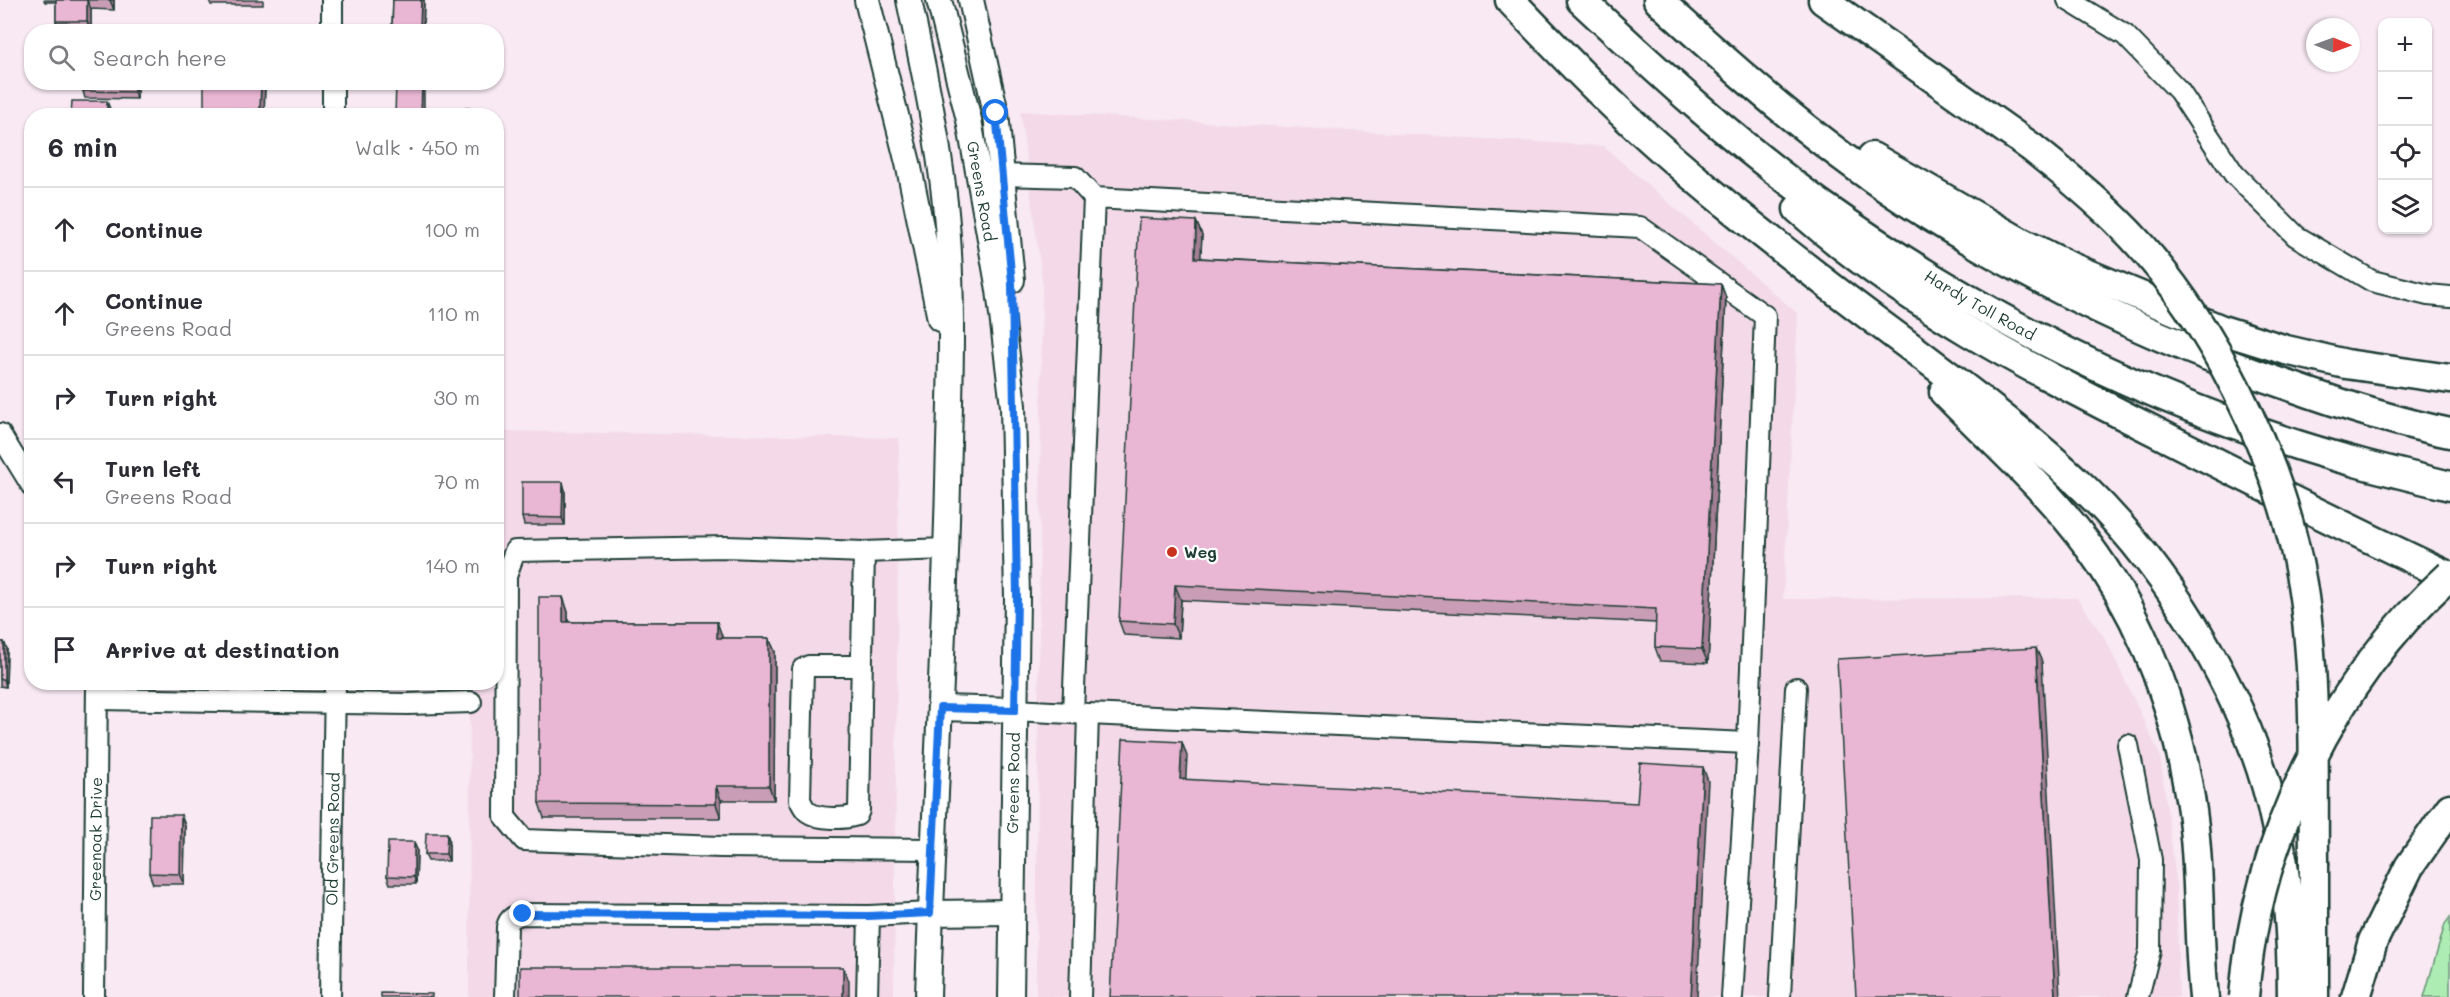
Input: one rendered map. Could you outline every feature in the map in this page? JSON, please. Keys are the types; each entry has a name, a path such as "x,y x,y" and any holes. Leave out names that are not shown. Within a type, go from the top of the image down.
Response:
{"highway":[{"path":"1510,0 1576,69 1671,158 2043,452 2085,489 2140,549 2183,607 2232,697 2249,735 2267,789 2276,826 2286,891 2292,997"},
{"name":"Hardy Toll Road","path":"1581,0 1707,114 1819,203 1941,283 2009,322 2145,388 2229,421 2279,439 2450,486"},
{"path":"1658,0 1729,65 1836,151 1922,212 2022,269 2107,313 2243,371 2361,410 2450,433"},
{"path":"1822,0 2031,147 2074,181 2118,222 2182,299 2215,350 2244,403 2271,469 2294,546 2307,623 2313,701 2314,997"},
{"path":"1772,99 2020,242 2073,268 2222,330 2286,350 2346,364 2450,379"},
{"path":"1707,114 1765,179 1809,218 1862,261 1969,334 2106,407 2335,523 2450,576 2431,593 2374,659 2327,729 2287,816 2271,863 2251,945 2244,997"},
{"path":"1833,288 1935,383 2055,505 2088,544 2115,587 2136,627 2156,669 2170,708 2190,799 2204,997"},
{"path":"2356,997 2373,941 2409,867 2450,808"}],"main road":[{"path":"867,0 908,163 951,370"},
{"path":"909,0 926,79 945,202 951,293 946,549 932,849 928,997"},
{"name":"Greens Road","path":"939,0 969,120 999,290 1013,406 1017,598 1011,997"},
{"path":"972,0 996,113 1012,283 1013,406"},
{"path":"940,708 1015,710"},
{"path":"930,913 1011,912"}],"street":[{"path":"332,0 332,24"},
{"path":"2068,0 2125,35 2179,91 2234,174 2296,236 2372,281 2428,295 2450,297"},
{"path":"333,90 333,108"},
{"path":"1002,175 1075,177 1094,198 1081,713 1080,997"},
{"path":"1094,198 1640,227 1765,316 1748,743 1732,997"},
{"path":"0,434 24,473"},
{"path":"932,849 721,847 524,840 505,817 506,576 515,551 726,547 864,552 946,549"},
{"path":"862,666 809,666 803,669 800,800 804,808 815,815 850,817 857,815 859,810 862,666 864,552"},
{"path":"1780,997 1796,688"},
{"name":"Old Greens Road","path":"330,997 335,690"},
{"path":"97,691 335,703 471,702"},
{"name":"Greenoak Drive","path":"94,997 97,691"},
{"path":"1015,710 1748,743"},
{"path":"2128,745 2151,860 2150,951 2138,997"},
{"path":"505,997 508,921 514,916 523,914 869,916 930,913"},
{"path":"867,997 869,916"}],"shaded area":[{"path":"1020,111 1603,146 1798,314 1783,599 2077,598 2106,640 2160,755 2176,879 2179,997 1036,997 1042,280"},
{"path":"504,431 899,438 894,997 469,997 470,690 504,690"}],"green space":[{"path":"2450,917 2450,997 2424,997 2445,924"}],"building":[{"path":"56,0 87,0 87,21 56,21"},
{"path":"393,0 421,0 420,24 392,24"},
{"path":"134,90 134,92 83,91"},
{"path":"204,90 261,90 260,108 204,108"},
{"path":"396,90 422,90 421,108 395,108"},
{"path":"72,101 107,101 107,108 72,108"},
{"path":"1139,218 1196,221 1195,258 1721,284 1702,649 1655,647 1656,609 1175,585 1173,624 1119,621"},
{"path":"522,482 563,482 562,518 522,517"},
{"path":"539,597 563,597 563,622 717,622 717,638 769,638 769,786 716,786 716,804 539,803"},
{"path":"0,642 4,642 4,679 0,679"},
{"path":"2036,648 2055,997 1856,997 1837,659"},
{"path":"1123,739 1182,742 1180,779 1637,803 1640,763 1703,767 1691,997 1110,997"},
{"path":"150,815 181,815 180,874 149,873"},
{"path":"426,833 447,833 446,854 425,854"},
{"path":"388,842 414,842 414,877 387,876"},
{"path":"520,967 843,967 843,997 520,997"},
{"path":"381,993 432,994 432,997 381,997"}],"place":[{"name":"Weg","path":"1172,552"}],"route":[{"path":"523,914 869,916 930,913 940,708 1015,710 1017,598 1012,283 996,113"}]}
